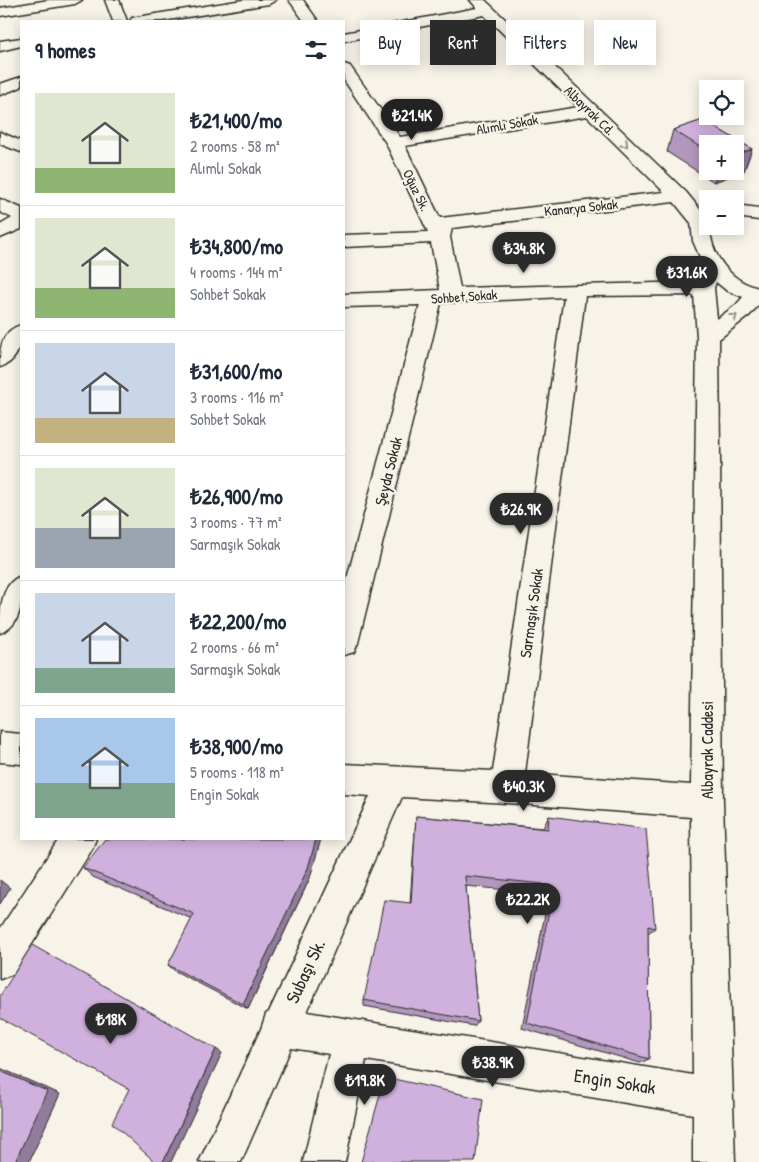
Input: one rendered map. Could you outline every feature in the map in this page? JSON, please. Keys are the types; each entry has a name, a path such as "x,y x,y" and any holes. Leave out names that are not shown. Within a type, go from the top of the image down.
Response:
{"street":[{"path":"0,12 75,0"},
{"path":"112,0 120,20"},
{"path":"143,20 269,0"},
{"path":"296,0 309,20"},
{"path":"345,37 482,5"},
{"name":"Albayrak Cd.","path":"482,5 699,214"},
{"path":"0,46 20,42"},
{"name":"Oğuz Sk.","path":"345,70 395,143 440,237 441,297"},
{"path":"0,79 20,76"},
{"path":"0,90 20,82"},
{"name":"Alımlı Sokak","path":"395,143 590,110"},
{"path":"0,137 20,147"},
{"name":"Kanarya Sokak","path":"440,237 444,223 679,196"},
{"path":"0,205 13,228"},
{"path":"744,212 759,214"},
{"path":"701,235 713,265 724,280 758,294 743,310 708,337"},
{"path":"345,241 440,237"},
{"path":"704,288 713,265"},
{"name":"Sohbet Sokak","path":"345,300 575,290 704,288"},
{"name":"Albayrak Caddesi","path":"704,288 708,337 707,802 714,1162"},
{"name":"Sarmaşık Sokak","path":"508,787 575,290"},
{"name":"Şeyda Sokak","path":"345,639 441,297"},
{"path":"0,360 20,333"},
{"path":"0,622 20,589"},
{"path":"0,747 20,749"},
{"path":"345,779 508,787 707,802"},
{"name":"Subaşı Sk.","path":"220,1162 279,1027 393,782"},
{"path":"0,961 78,840"},
{"name":"Engin Sokak","path":"279,1027 714,1098"},
{"path":"324,1162 352,1038"}],"building":[{"path":"699,121 699,125 711,125 728,135 699,135 699,146 673,130"},
{"path":"744,144 752,149 744,152"},
{"path":"416,816 548,829 549,816 646,829 655,928 648,926 649,1059 527,1023 551,900 542,898 543,884 465,876 478,1021 364,1000 384,900 411,903"},
{"path":"104,840 316,840 308,868 243,1004 168,965 194,914 83,868"},
{"path":"32,945 216,1049 163,1162 155,1162 112,1123 129,1089 0,1018 0,996"},
{"path":"0,1071 47,1091 15,1162 0,1162"},
{"path":"385,1077 483,1099 475,1162 361,1162"}]}
